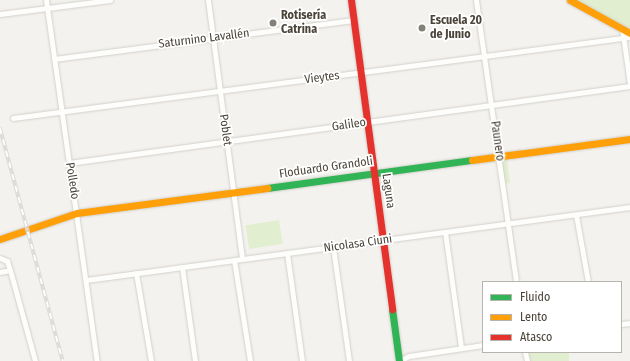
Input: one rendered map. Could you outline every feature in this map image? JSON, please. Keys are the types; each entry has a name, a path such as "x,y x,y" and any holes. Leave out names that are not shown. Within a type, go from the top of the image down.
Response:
{"street":[{"name":"Polledo","path":"46,0 97,361"},
{"path":"0,14 110,0"},
{"name":"Poblet","path":"208,0 242,259"},
{"name":"Laguna","path":"351,0 399,361"},
{"name":"Paunero","path":"476,0 516,281"},
{"path":"570,0 630,33"},
{"name":"Saturnino Lavallén","path":"54,59 353,20"},
{"path":"622,28 630,85"},
{"name":"Vieytes","path":"13,118 630,37"},
{"name":"Galileo","path":"68,163 630,85"},
{"name":"Floduardo Grandoli","path":"0,240 27,228 77,213 630,138"},
{"name":"Nicolasa Ciuni","path":"86,280 630,207"},
{"path":"576,215 588,281"},
{"path":"445,232 461,348"},
{"path":"333,247 349,361"},
{"path":"287,253 302,361"},
{"path":"0,258 7,261 35,361"},
{"path":"234,260 250,361"},
{"path":"182,267 195,361"},
{"path":"0,272 10,270"},
{"path":"136,273 151,361"},
{"path":"399,361 482,345"}],"green space":[{"path":"570,0 630,0 630,33"},
{"path":"507,158 510,183 505,184 501,159"},
{"path":"279,220 283,244 249,249 245,225"},
{"path":"528,353 569,353 569,361 528,361"}],"railway":[{"path":"0,128 63,361"}],"traffic: fast":[{"path":"267,188 472,160"},
{"path":"392,309 399,361"}],"traffic: slow":[{"path":"570,0 630,33"},
{"path":"472,160 630,139"},
{"path":"0,239 77,213 267,188"}],"traffic: jam":[{"path":"351,0 392,309"}],"place":[{"name":"Rotisería Catrina","path":"273,23"},
{"name":"Escuela 20 de Junio","path":"422,28"}]}
